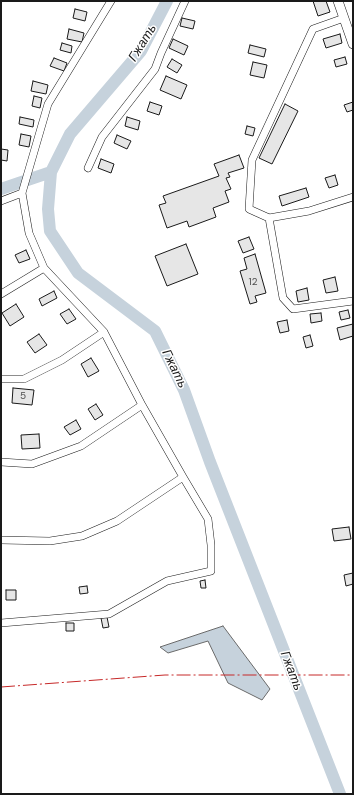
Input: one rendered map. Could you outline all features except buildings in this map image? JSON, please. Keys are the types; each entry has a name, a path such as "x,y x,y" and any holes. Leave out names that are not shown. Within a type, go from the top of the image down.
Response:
{"main road":[{"path":"338,1 353,44"}],"street":[{"path":"1,623 109,614 167,581 211,571 211,545 208,519 142,405 104,332 44,268 29,233 22,193 48,104 111,1"},
{"path":"88,168 102,137 155,69 185,1"},
{"path":"344,18 313,29 252,160 249,209 269,218 309,211 353,197"},
{"path":"1,200 22,193"},
{"path":"269,218 283,298 293,309 353,301"},
{"path":"1,294 44,268"},
{"path":"1,379 24,379 62,360 104,332"},
{"path":"1,462 32,464 81,446 142,405"},
{"path":"1,540 50,542 82,536 118,521 183,477"}],"shaded area":[{"path":"223,626 270,689 262,700 228,683 208,641 168,653 160,647"}],"waterway":[{"name":"Гжать","path":"167,1 141,51 70,134 51,172 48,209 50,231 78,273 155,331 184,390 210,462 340,794"},
{"path":"1,189 51,172"}],"power":[{"path":"1,687 165,675 353,675"}]}
